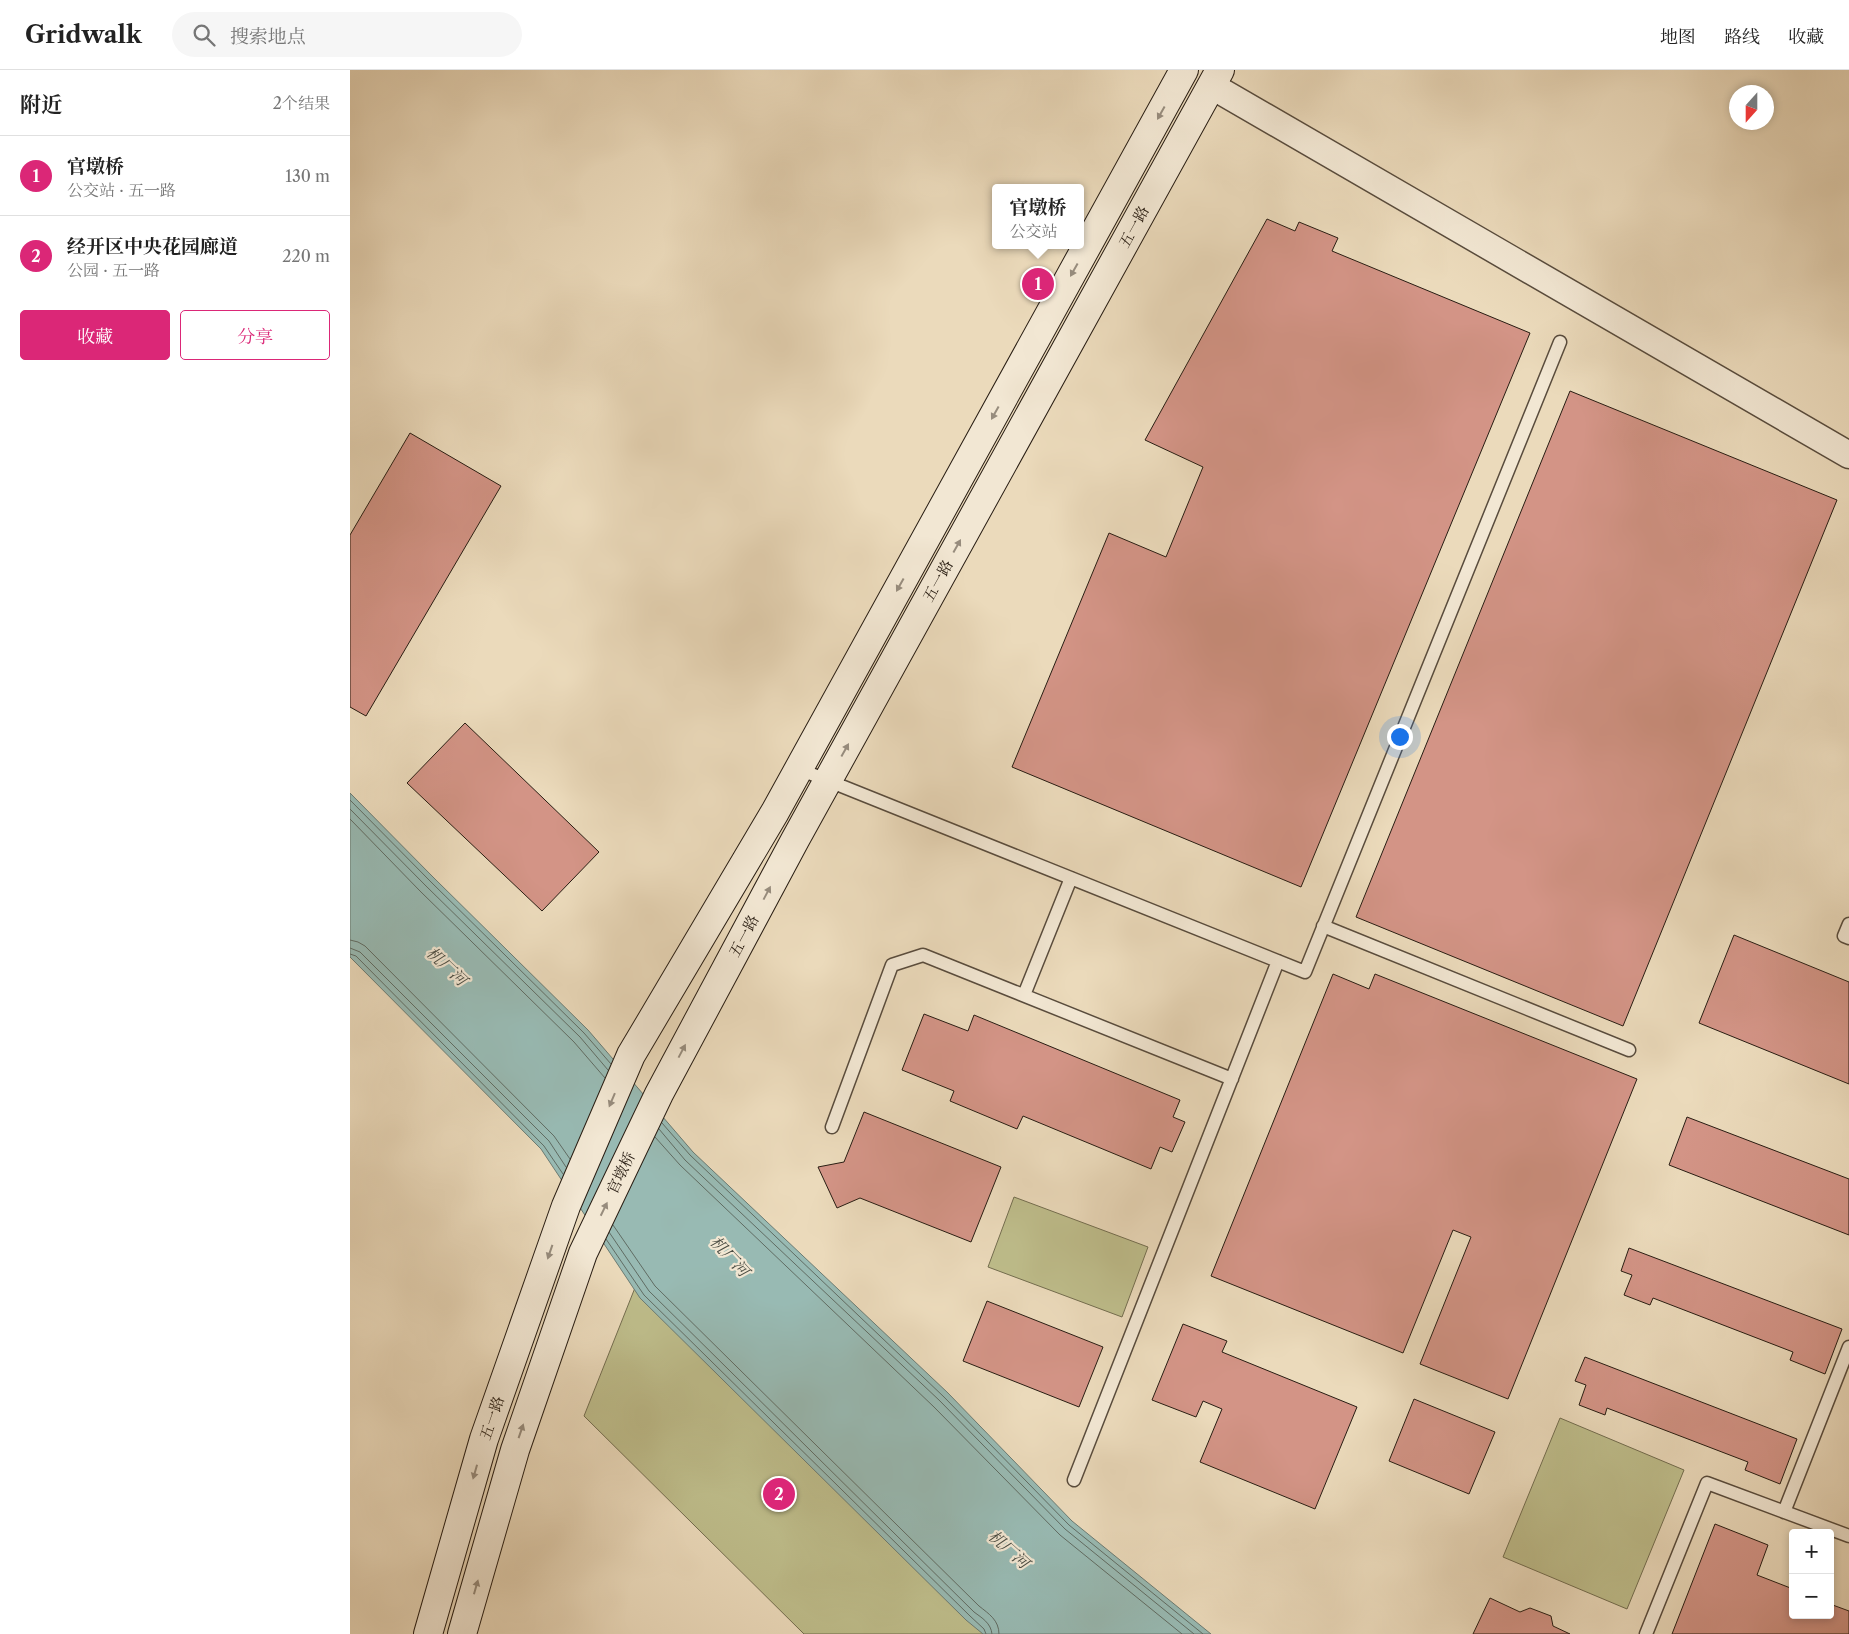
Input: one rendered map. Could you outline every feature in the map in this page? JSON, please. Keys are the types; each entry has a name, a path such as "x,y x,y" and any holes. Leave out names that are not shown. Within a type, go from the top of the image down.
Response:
{"main road":[{"name":"五一路","path":"428,1634 484,1440 566,1206 631,1055 770,820 1184,70"},
{"name":"五一路","path":"659,1094 828,780 1216,78"},
{"name":"官墩桥","path":"462,1634 515,1450 583,1253 659,1094"}],"street":[{"path":"1216,78 1849,455"}],"lane":[{"path":"799,768 1305,972 1560,342"},
{"path":"1024,995 1070,878"},
{"path":"1849,924 1844,936 1849,938"},
{"path":"1323,926 1629,1050"},
{"path":"832,1127 892,965 924,954 1232,1079"},
{"path":"1074,1480 1278,961"},
{"path":"1784,1512 1849,1347"},
{"path":"1646,1634 1707,1483 1849,1536"}],"shaded area":[{"path":"1014,1197 1148,1247 1122,1317 988,1267"},
{"path":"652,1245 1047,1634 804,1634 584,1416"},
{"path":"1560,1418 1684,1470 1627,1609 1503,1557"}],"water":[{"name":"机厂河","path":"350,793 588,1030 693,1152 948,1393 1072,1521 1211,1634 983,1634 966,1620 640,1298 541,1149 350,957"}],"building":[{"path":"1267,219 1295,231 1299,222 1338,238 1332,251 1530,333 1301,887 1012,767 1109,533 1166,557 1203,467 1145,440"},
{"path":"1570,391 1837,500 1623,1026 1356,917"},
{"path":"410,433 501,486 366,716 350,707 350,535"},
{"path":"465,723 599,852 542,911 407,783"},
{"path":"1734,935 1849,982 1849,1084 1699,1023"},
{"path":"1333,974 1369,989 1375,974 1637,1079 1508,1399 1420,1364 1471,1237 1453,1230 1403,1353 1211,1276"},
{"path":"924,1014 968,1031 974,1015 1180,1100 1173,1117 1185,1122 1172,1152 1160,1147 1151,1169 1023,1116 1017,1129 950,1101 954,1091 902,1070"},
{"path":"864,1112 1001,1167 971,1242 860,1198 837,1208 818,1167 844,1162"},
{"path":"1687,1117 1849,1179 1849,1235 1669,1165"},
{"path":"1629,1248 1842,1329 1825,1374 1790,1360 1793,1352 1653,1298 1650,1305 1624,1295 1632,1275 1621,1271"},
{"path":"987,1301 1103,1347 1079,1407 963,1361"},
{"path":"1183,1324 1227,1341 1222,1352 1357,1407 1315,1509 1200,1462 1222,1409 1203,1401 1196,1417 1152,1400"},
{"path":"1585,1357 1797,1439 1780,1484 1745,1470 1748,1462 1607,1408 1605,1415 1579,1405 1586,1385 1575,1381"},
{"path":"1414,1399 1495,1432 1469,1494 1389,1461"},
{"path":"1715,1524 1768,1545 1757,1575 1789,1587 1789,1619 1834,1619 1834,1605 1849,1611 1849,1634 1672,1634"},
{"path":"1490,1598 1520,1612 1530,1608 1551,1616 1553,1626 1570,1634 1473,1634"}],"place":[{"name":"官墩桥","path":"1038,284"},
{"name":"经开区中央花园廊道","path":"779,1494"}]}
